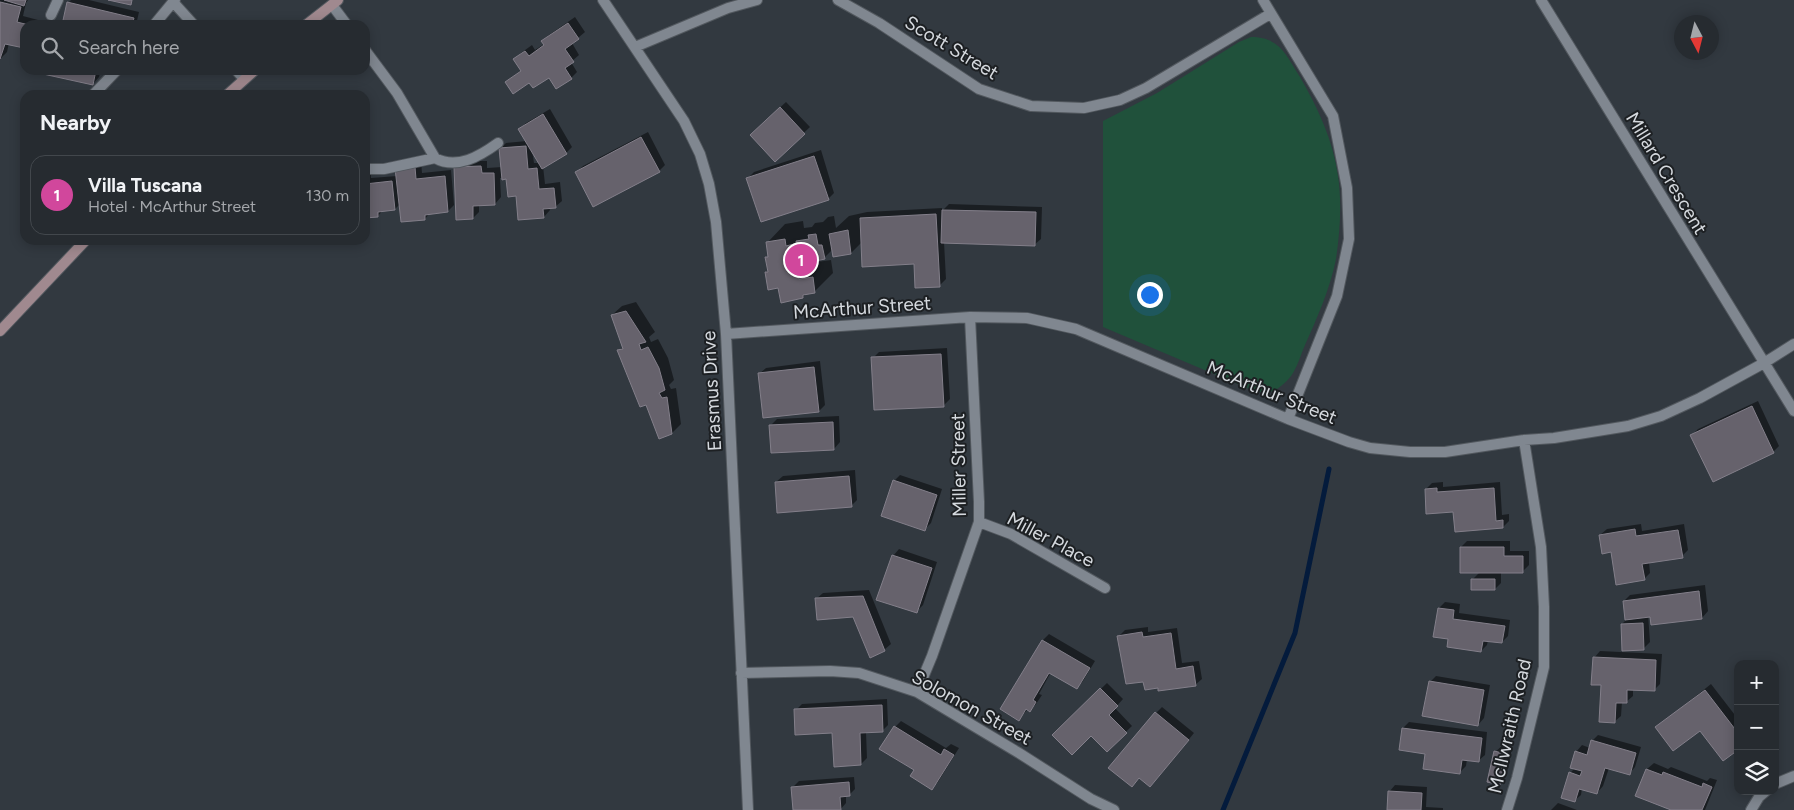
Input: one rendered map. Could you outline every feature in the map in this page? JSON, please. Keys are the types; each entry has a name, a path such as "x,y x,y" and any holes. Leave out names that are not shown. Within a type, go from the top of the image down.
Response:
{"street":[{"path":"51,15 58,0"},
{"name":"Erasmus Drive","path":"603,0 684,121 700,154 716,222 726,334 748,810"},
{"path":"635,47 728,8 757,0"},
{"name":"Scott Street","path":"838,0 879,23 980,89 1031,106 1084,108 1120,100 1146,88 1270,14"},
{"path":"1263,0 1333,116 1347,188 1349,239 1337,296 1288,419"},
{"name":"Millard Crescent","path":"1541,0 1794,411"},
{"path":"158,20 174,1 190,20"},
{"path":"312,20 335,2 344,20"},
{"path":"370,57 397,93 436,158 445,163 463,161 477,157 498,143"},
{"path":"98,90 112,75"},
{"path":"240,75 244,79"},
{"path":"233,90 249,75"},
{"path":"370,169 384,169 436,158"},
{"path":"0,331 81,245"},
{"name":"McArthur Street","path":"726,334 970,317 1027,318 1076,328 1288,419 1349,442 1370,448 1410,452 1445,452 1628,426 1661,416 1700,398 1764,363 1794,344"},
{"name":"Miller Street","path":"917,692 932,656 979,522 970,317"},
{"name":"McIlwraith Road","path":"1507,810 1517,778 1544,667 1541,547 1524,440"},
{"name":"Miller Place","path":"979,522 1011,534 1105,588"},
{"name":"Solomon Street","path":"741,673 830,671 859,673 917,692 1019,753 1090,799 1114,810"},
{"path":"1779,782 1794,776"},
{"path":"1751,810 1761,795"}],"green space":[{"path":"1251,37 1269,40 1276,44 1291,61 1307,89 1319,112 1336,163 1340,197 1336,259 1323,303 1293,373 1279,388 1266,392 1254,391 1103,327 1103,121 1157,93 1239,42"}],"building":[{"path":"4,0 26,0 24,6"},
{"path":"108,0 132,0 131,5"},
{"path":"0,2 21,7 17,22 20,23 20,47 5,44 0,59"},
{"path":"67,2 134,18 133,20 63,20"},
{"path":"568,23 579,39 565,49 574,62 565,68 572,79 556,89 549,78 533,88 529,83 513,94 505,82 521,71 513,59 525,51 529,56 544,45 541,41"},
{"path":"48,75 95,75 93,85"},
{"path":"780,107 805,134 775,162 750,135"},
{"path":"543,114 567,154 542,169 518,129"},
{"path":"641,137 660,172 593,207 575,172"},
{"path":"526,146 528,169 537,168 539,189 554,188 556,208 543,209 544,218 518,220 516,196 508,197 506,179 502,180 499,148"},
{"path":"814,156 829,200 761,222 746,178"},
{"path":"481,166 482,173 494,173 495,205 473,206 473,219 456,220 454,167"},
{"path":"415,167 416,179 445,176 448,212 425,215 425,220 401,222 395,168"},
{"path":"392,181 395,210 378,212 378,217 370,218 370,183"},
{"path":"942,210 1036,212 1035,246 941,243"},
{"path":"936,214 940,287 915,288 914,264 862,267 860,218"},
{"path":"848,230 851,254 833,257 829,234"},
{"path":"816,234 818,245 822,245 825,259 797,268 799,279 813,277 815,293 781,303 778,288 768,290 765,272 768,272 765,257 768,257 766,242 785,239 786,246 794,244 795,249 797,249 796,241 809,239 808,235"},
{"path":"626,311 646,342 639,344 641,350 648,347 659,368 665,390 659,393 662,398 667,397 672,434 659,439 646,405 640,407 617,350 623,349 611,315"},
{"path":"941,354 944,407 874,410 871,357"},
{"path":"814,367 819,412 763,418 758,373"},
{"path":"1752,406 1774,453 1713,482 1690,435"},
{"path":"833,422 834,450 771,453 769,425"},
{"path":"849,476 852,507 777,513 775,482"},
{"path":"893,480 937,495 925,531 881,516"},
{"path":"1437,488 1437,492 1494,488 1496,521 1503,520 1503,528 1455,532 1453,512 1426,514 1425,489"},
{"path":"1635,529 1636,536 1678,530 1683,558 1642,564 1645,580 1616,585 1611,552 1602,554 1599,535"},
{"path":"1460,547 1504,547 1504,556 1523,556 1523,573 1460,573"},
{"path":"892,555 932,568 917,613 876,600"},
{"path":"1471,579 1495,579 1495,590 1471,590"},
{"path":"1699,591 1702,619 1651,625 1650,617 1625,620 1623,601"},
{"path":"863,596 885,651 870,658 853,617 817,620 815,598"},
{"path":"1438,608 1454,610 1453,619 1505,626 1502,643 1483,641 1481,652 1447,647 1448,639 1433,637"},
{"path":"1643,623 1644,650 1622,651 1621,624"},
{"path":"1142,632 1143,637 1171,633 1176,669 1193,666 1196,686 1158,691 1158,688 1145,690 1143,682 1126,684 1117,636"},
{"path":"1042,640 1090,668 1077,689 1049,673 1033,700 1036,702 1030,712 1026,709 1019,721 1000,709"},
{"path":"1593,657 1656,660 1655,691 1627,690 1627,703 1616,703 1615,723 1599,722 1601,685 1591,685"},
{"path":"1429,681 1484,690 1478,726 1422,716"},
{"path":"1100,688 1118,706 1109,715 1127,733 1107,752 1091,736 1072,755 1052,735"},
{"path":"1705,690 1734,728 1734,753 1723,761 1700,731 1673,751 1655,727"},
{"path":"882,705 883,732 860,733 861,765 834,767 832,733 795,735 794,709"},
{"path":"1155,712 1189,740 1150,787 1139,778 1132,787 1108,768"},
{"path":"894,726 941,755 944,749 954,755 932,790 910,776 914,770 879,749"},
{"path":"1402,728 1482,738 1479,762 1462,760 1460,774 1423,769 1425,754 1399,750"},
{"path":"1591,740 1636,753 1630,775 1605,768 1597,794 1579,789 1575,802 1561,798 1569,772 1580,776 1582,771 1570,768 1575,751 1587,755"},
{"path":"1494,751 1507,754 1500,785 1487,782"},
{"path":"1646,769 1662,775 1663,772 1702,787 1703,783 1712,787 1702,810 1671,810 1635,796"},
{"path":"849,782 850,796 840,797 841,810 793,810 791,787"},
{"path":"1388,791 1422,793 1421,810 1387,810"}],"waterway":[{"path":"1223,810 1295,633 1329,469"}],"place":[{"name":"Villa Tuscana","path":"801,260"}]}
